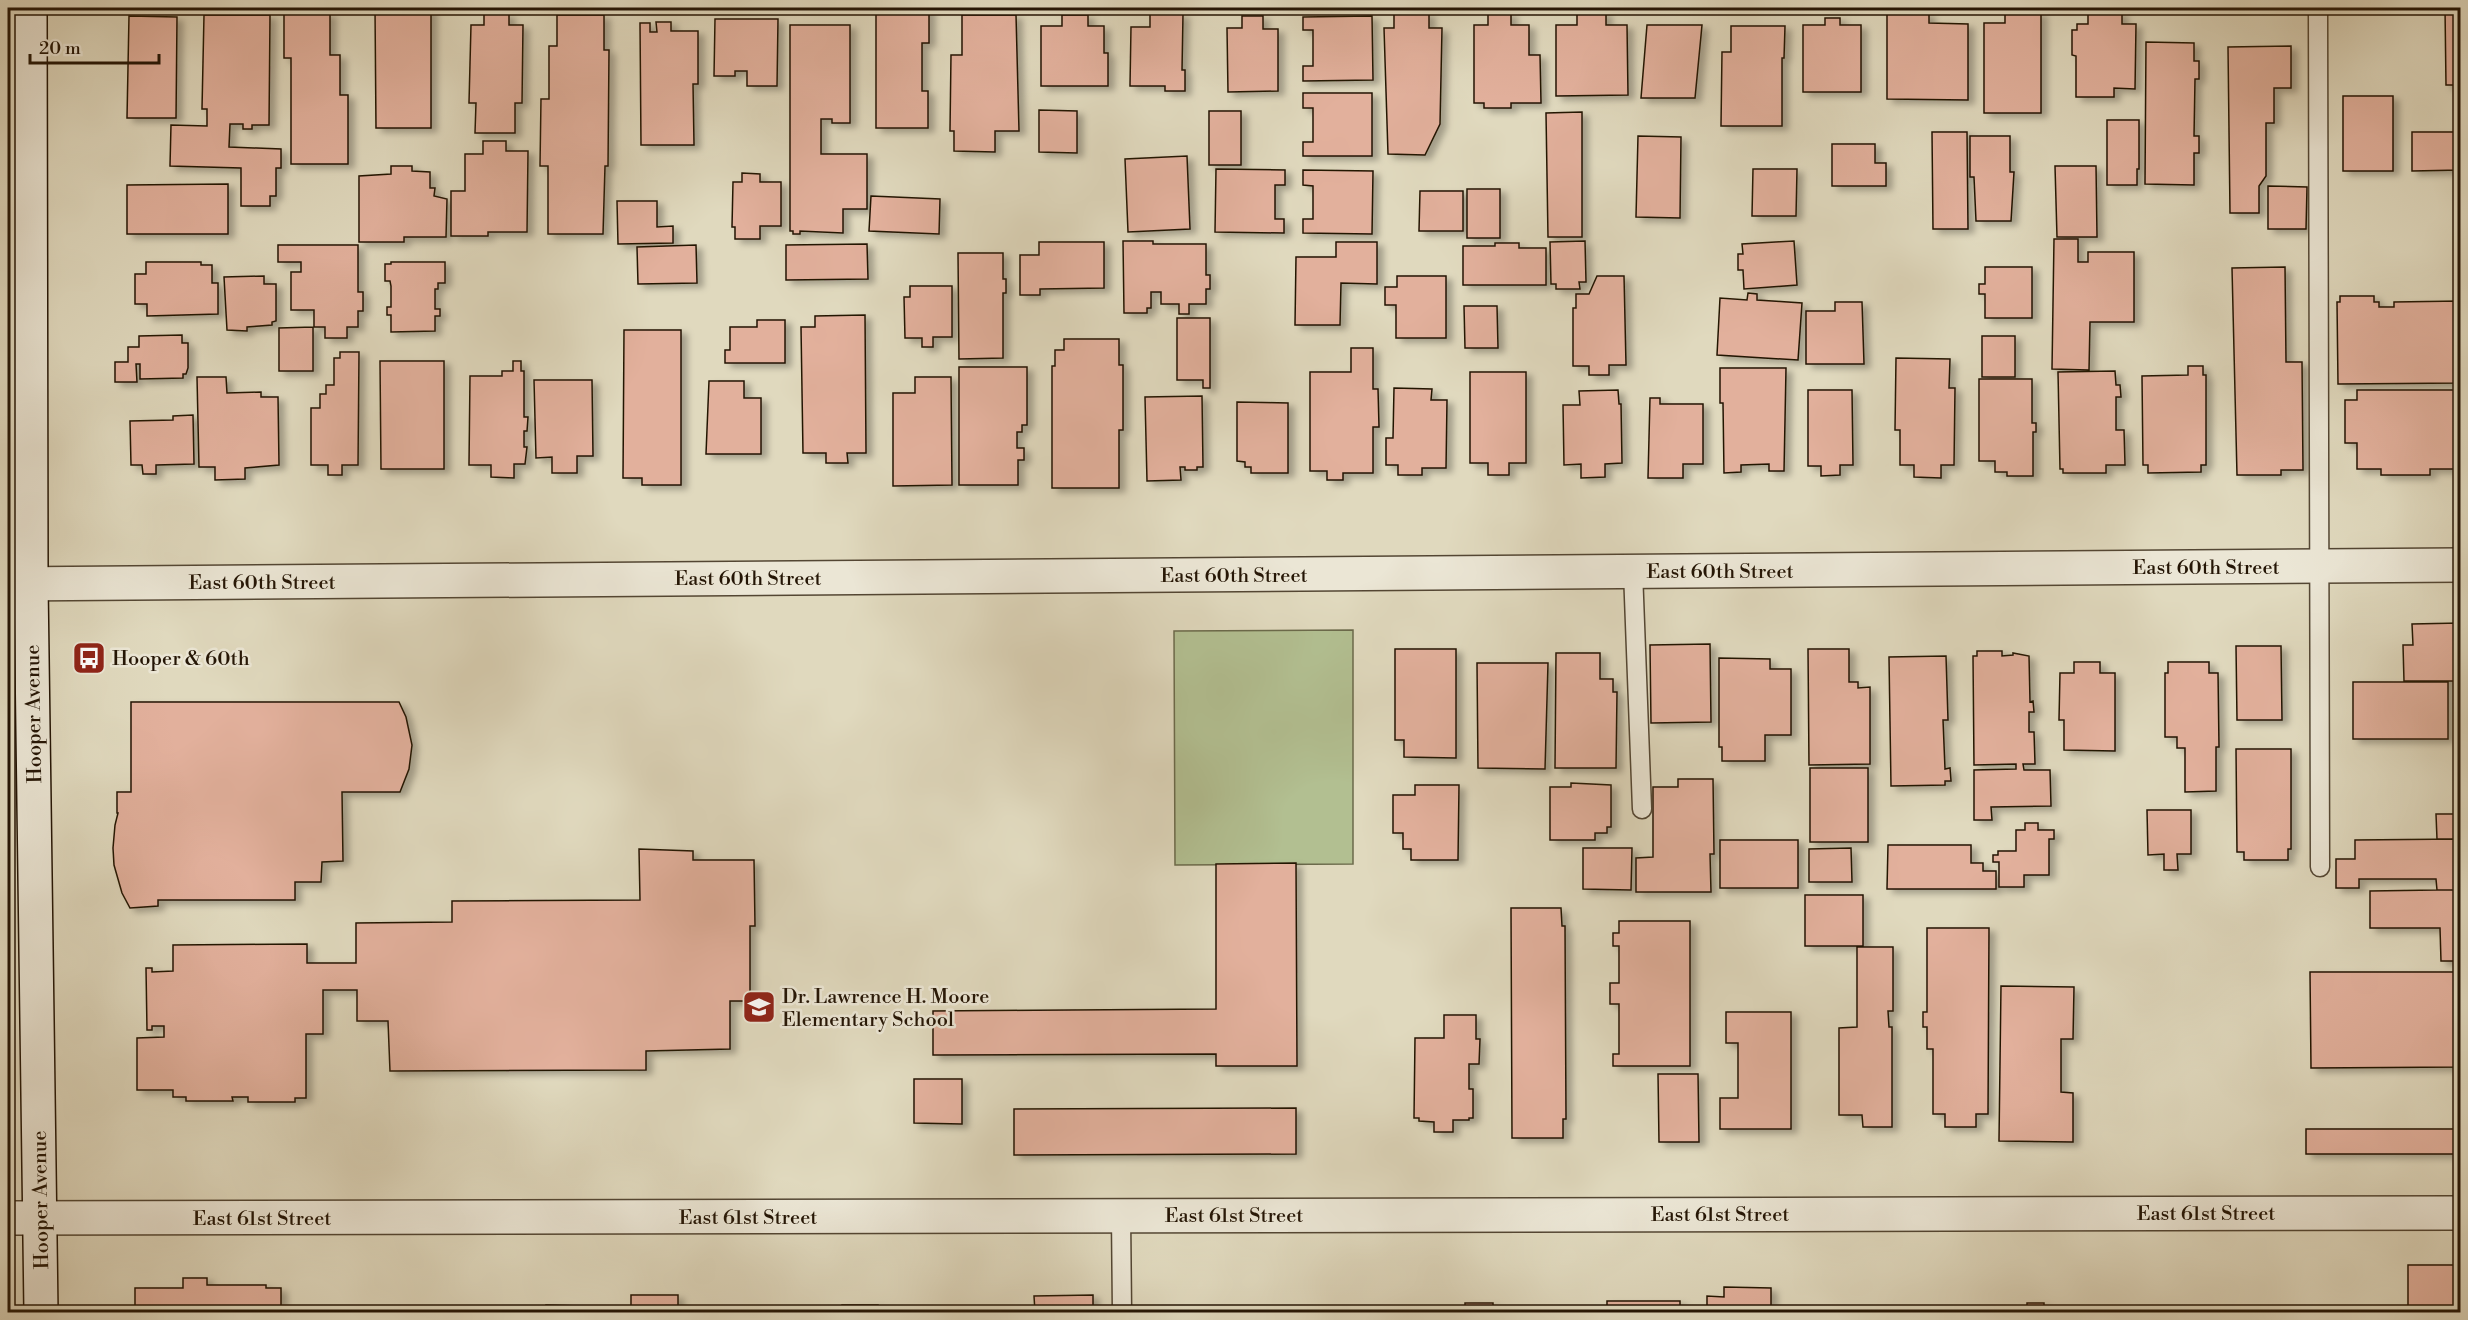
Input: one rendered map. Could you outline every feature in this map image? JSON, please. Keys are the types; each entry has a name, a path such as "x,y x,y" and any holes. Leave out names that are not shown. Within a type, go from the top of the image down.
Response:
{"street":[{"name":"Hooper Avenue","path":"30,8 19,584 40,1218 41,1312"},
{"name":"East 60th Street","path":"19,584 2460,565"},
{"name":"East 61st Street","path":"8,1218 2460,1213"}],"lane":[{"path":"2318,8 2320,867"},
{"path":"1633,571 1642,809"},
{"path":"1121,1215 1122,1312"}],"green space":[{"path":"1353,630 1353,864 1175,865 1174,631"}],"building":[{"path":"375,8 431,8 431,128 376,128"},
{"path":"876,8 929,8 929,43 922,43 922,91 928,91 928,128 876,128"},
{"path":"2445,8 2460,8 2460,85 2446,85"},
{"path":"1606,12 1606,25 1627,25 1628,95 1556,96 1556,25 1577,25 1577,13"},
{"path":"2005,12 2041,12 2041,113 1984,113 1984,23 2005,23"},
{"path":"2088,12 2122,12 2122,24 2136,24 2135,89 2114,88 2114,97 2076,97 2076,56 2072,55 2072,30 2077,30 2077,24 2088,24"},
{"path":"284,13 330,13 330,55 340,55 340,95 348,95 348,164 291,164 291,58 284,58"},
{"path":"1394,13 1429,13 1429,28 1442,28 1440,124 1425,155 1388,154 1384,28 1394,28"},
{"path":"1488,13 1511,13 1511,25 1529,25 1529,55 1540,55 1541,103 1511,103 1511,108 1484,108 1484,103 1474,103 1474,25 1488,25"},
{"path":"1887,13 1929,13 1929,23 1968,24 1968,100 1887,99"},
{"path":"484,14 509,14 509,25 523,25 522,103 515,103 515,133 475,133 476,103 469,103 471,25 484,25"},
{"path":"1150,14 1183,14 1182,70 1185,70 1185,91 1165,91 1165,86 1130,86 1131,27 1150,27"},
{"path":"204,15 270,15 269,125 252,125 252,129 243,129 243,124 230,124 229,147 281,149 281,168 276,168 276,196 270,196 270,206 241,206 241,168 170,166 171,125 207,126 207,109 202,109"},
{"path":"557,15 604,15 604,50 609,50 608,166 605,166 603,234 548,234 548,166 540,166 541,99 549,99 549,46 557,46"},
{"path":"962,15 1016,15 1019,131 995,131 995,152 954,151 954,131 950,131 951,55 962,55"},
{"path":"1062,15 1088,15 1088,26 1104,26 1104,53 1108,53 1108,86 1041,86 1041,26 1062,26"},
{"path":"129,16 177,17 176,118 127,118"},
{"path":"1242,16 1263,16 1263,29 1278,29 1278,91 1228,92 1227,28 1242,28"},
{"path":"1372,16 1373,80 1303,81 1303,66 1313,66 1313,30 1303,30 1303,17"},
{"path":"1825,18 1840,18 1840,25 1861,25 1861,92 1803,92 1803,25 1825,25"},
{"path":"715,19 778,19 777,86 747,86 747,71 735,71 735,76 714,76"},
{"path":"656,22 671,22 671,31 698,31 698,84 693,84 694,145 641,145 640,23 650,23 650,32 657,32"},
{"path":"790,25 850,25 850,123 832,123 832,119 821,119 821,154 867,154 867,209 843,209 843,233 800,231 800,234 793,234 793,231 790,231"},
{"path":"1647,25 1702,25 1695,98 1641,98"},
{"path":"1731,26 1785,26 1784,58 1782,58 1782,126 1721,126 1722,52 1731,52"},
{"path":"2146,42 2194,43 2194,61 2199,61 2199,79 2195,79 2194,136 2199,136 2199,153 2194,153 2194,185 2145,184"},
{"path":"2291,46 2291,88 2274,88 2274,123 2266,123 2266,176 2259,186 2259,213 2230,213 2228,47"},
{"path":"1303,93 1372,93 1372,156 1303,156 1303,142 1313,142 1313,108 1303,108"},
{"path":"2343,96 2393,96 2393,171 2343,171"},
{"path":"1039,110 1077,111 1077,153 1039,152"},
{"path":"1209,111 1241,111 1241,165 1209,165"},
{"path":"1582,112 1582,237 1548,237 1546,113"},
{"path":"2107,120 2139,120 2137,185 2107,185"},
{"path":"1932,132 1967,132 1968,229 1933,229"},
{"path":"2412,132 2460,132 2460,170 2412,171"},
{"path":"1638,136 1681,137 1680,218 1636,217"},
{"path":"1970,136 2010,136 2010,172 2014,172 2011,221 1976,221 1974,177 1970,177"},
{"path":"483,141 506,141 506,151 528,151 527,232 488,232 488,236 451,236 451,191 465,191 465,154 483,154"},
{"path":"1832,144 1875,144 1875,163 1886,163 1886,186 1832,186"},
{"path":"1187,156 1190,229 1128,232 1125,159"},
{"path":"391,166 412,166 412,171 430,172 430,188 435,188 434,196 447,199 446,237 404,237 404,242 359,242 359,176 391,174"},
{"path":"2055,166 2096,166 2097,237 2057,237"},
{"path":"1216,169 1285,170 1285,185 1275,185 1275,219 1284,219 1284,233 1215,232"},
{"path":"1753,169 1797,169 1796,216 1752,216"},
{"path":"1303,170 1373,171 1372,234 1303,233 1303,219 1313,219 1313,186 1303,185"},
{"path":"742,173 760,174 760,182 781,182 781,226 760,226 760,239 735,239 735,227 732,227 733,182 742,182"},
{"path":"228,184 228,234 127,234 127,185"},
{"path":"2268,186 2307,187 2306,229 2268,229"},
{"path":"1467,189 1500,189 1500,238 1467,238"},
{"path":"1420,191 1463,191 1463,231 1419,231"},
{"path":"871,196 940,199 939,234 869,231"},
{"path":"617,201 657,201 657,227 673,226 673,243 618,244"},
{"path":"2054,239 2078,239 2078,262 2088,262 2088,252 2134,252 2134,322 2090,322 2089,370 2052,369"},
{"path":"1123,241 1153,241 1153,244 1206,244 1206,275 1210,275 1210,289 1206,289 1206,304 1189,304 1189,314 1179,314 1179,304 1161,304 1161,292 1151,292 1151,308 1147,308 1147,313 1124,313"},
{"path":"1585,241 1586,282 1579,282 1580,289 1556,289 1556,284 1551,284 1550,242"},
{"path":"1794,241 1797,285 1744,289 1743,270 1738,270 1738,254 1743,254 1742,244"},
{"path":"1039,242 1104,242 1104,288 1040,289 1040,295 1020,295 1020,255 1039,255"},
{"path":"1336,242 1377,242 1377,284 1341,283 1340,325 1295,325 1296,257 1336,257"},
{"path":"1495,243 1519,243 1519,248 1546,248 1546,285 1463,285 1463,246 1495,246"},
{"path":"867,244 868,279 786,280 786,245"},
{"path":"278,245 358,245 358,292 363,292 363,311 358,311 358,327 347,327 347,338 325,338 325,327 314,327 314,310 291,310 291,272 301,272 301,262 278,262"},
{"path":"696,245 697,283 638,284 637,247"},
{"path":"958,253 1003,253 1003,279 1006,279 1006,293 1003,293 1003,358 959,359"},
{"path":"146,262 201,262 201,265 212,265 212,283 218,283 218,314 147,316 147,304 135,304 135,274 146,274"},
{"path":"391,262 445,262 445,283 438,283 438,289 435,289 435,309 440,309 440,316 435,316 435,331 391,332 391,315 387,315 387,307 391,307 391,286 390,281 385,281 385,264 391,264"},
{"path":"1985,267 2032,267 2032,318 1985,318 1985,294 1979,294 1979,284 1985,284"},
{"path":"2285,267 2286,362 2302,362 2303,470 2281,470 2281,475 2237,475 2232,268"},
{"path":"264,276 264,284 276,284 276,321 272,322 272,325 247,327 247,331 227,330 224,277"},
{"path":"1397,276 1446,276 1446,338 1396,338 1396,305 1385,305 1385,287 1397,287"},
{"path":"1597,276 1624,276 1626,365 1609,365 1609,375 1589,375 1589,366 1573,366 1573,308 1576,308 1576,294 1589,294"},
{"path":"910,286 952,286 952,337 933,337 933,347 922,347 922,338 905,338 904,297 910,297"},
{"path":"1748,293 1757,294 1757,300 1802,303 1798,360 1717,355 1720,298 1747,300"},
{"path":"2340,296 2374,296 2374,302 2379,302 2379,307 2394,307 2394,302 2460,301 2460,383 2338,384 2337,302 2340,302"},
{"path":"1835,302 1862,302 1864,364 1806,364 1806,311 1835,311"},
{"path":"1464,306 1497,306 1498,348 1465,348"},
{"path":"865,315 866,453 847,453 848,463 826,463 826,453 803,453 801,327 815,327 815,316"},
{"path":"1177,318 1210,318 1210,388 1203,388 1203,380 1177,380"},
{"path":"757,320 785,320 785,363 725,363 725,350 730,350 730,327 757,327"},
{"path":"313,327 313,371 279,371 279,328"},
{"path":"624,330 681,330 681,485 642,485 642,478 623,478"},
{"path":"182,335 182,343 188,343 188,368 183,378 140,379 140,364 136,364 137,382 115,382 115,362 128,362 128,347 139,347 139,336"},
{"path":"1982,336 2015,336 2015,377 1982,377"},
{"path":"1064,339 1119,339 1119,365 1123,365 1123,430 1119,430 1119,488 1052,488 1052,366 1055,366 1055,350 1064,350"},
{"path":"1351,348 1373,348 1373,389 1378,389 1379,427 1373,427 1373,473 1343,473 1343,480 1327,480 1327,471 1310,471 1310,372 1351,372"},
{"path":"340,352 359,352 358,465 342,465 342,475 328,475 328,465 311,465 311,408 320,408 320,394 326,394 326,385 334,385 334,358 340,358"},
{"path":"1896,358 1950,359 1949,388 1955,388 1954,465 1941,465 1941,478 1914,477 1914,465 1900,465 1900,430 1895,430"},
{"path":"380,361 444,361 444,469 381,469"},
{"path":"513,361 521,361 521,371 524,371 524,417 528,417 527,431 524,431 524,447 527,447 525,464 514,464 514,478 491,477 491,465 469,465 470,376 502,376 502,371 513,371"},
{"path":"2188,366 2203,366 2203,375 2206,375 2206,465 2201,465 2201,472 2148,473 2148,465 2143,465 2142,376 2188,375"},
{"path":"959,367 1027,367 1027,425 1022,425 1022,432 1017,432 1017,448 1024,448 1024,460 1018,460 1018,485 959,485"},
{"path":"1720,368 1786,368 1784,471 1769,471 1769,464 1741,465 1741,472 1724,473"},
{"path":"2115,371 2116,385 2120,385 2121,397 2116,397 2116,430 2124,430 2125,465 2106,465 2106,473 2063,473 2063,469 2060,469 2058,372"},
{"path":"1470,372 1526,372 1526,463 1509,463 1509,475 1488,475 1488,463 1470,463"},
{"path":"197,377 226,377 227,393 261,392 261,397 278,397 279,465 245,468 245,479 215,480 215,467 199,467"},
{"path":"915,377 951,377 952,485 893,486 893,393 915,393"},
{"path":"1979,379 2032,379 2032,423 2036,423 2036,432 2033,432 2033,476 2007,476 2007,472 1995,472 1995,461 1979,461"},
{"path":"534,380 592,380 593,456 577,456 577,473 552,473 552,457 536,458"},
{"path":"709,381 744,381 744,398 761,398 761,454 706,454"},
{"path":"1394,388 1432,389 1431,400 1447,400 1446,468 1422,468 1422,475 1398,475 1398,465 1386,465 1386,438 1393,438"},
{"path":"1618,390 1619,404 1621,404 1622,463 1605,464 1605,477 1581,478 1581,464 1564,465 1563,405 1580,405 1579,391"},
{"path":"1808,390 1852,390 1853,465 1840,465 1840,475 1821,476 1821,466 1808,466"},
{"path":"2357,390 2460,390 2460,469 2430,469 2430,475 2381,475 2381,469 2357,469 2357,443 2345,443 2345,400 2357,400"},
{"path":"1202,396 1203,467 1197,467 1197,470 1185,470 1185,467 1180,467 1181,480 1147,481 1145,397"},
{"path":"1650,398 1660,398 1660,404 1703,404 1703,464 1683,464 1683,478 1648,478"},
{"path":"1237,402 1288,403 1288,473 1251,473 1251,467 1245,467 1245,462 1237,461"},
{"path":"193,415 194,464 156,465 156,474 143,474 142,465 131,465 130,421 173,420 173,416"},
{"path":"2460,623 2460,681 2404,681 2403,645 2413,645 2412,624"},
{"path":"1710,644 1711,722 1651,723 1650,645"},
{"path":"2236,646 2281,646 2282,720 2237,720"},
{"path":"1395,649 1456,649 1456,758 1404,757 1404,740 1395,740"},
{"path":"1808,649 1849,649 1849,682 1858,682 1858,688 1870,687 1870,764 1809,765"},
{"path":"1977,651 2002,651 2002,656 2013,655 2013,653 2029,656 2030,702 2033,701 2034,712 2029,712 2029,732 2034,732 2035,764 2023,764 2024,770 2050,770 2051,806 1991,807 1992,820 1974,820 1974,770 2016,769 2016,764 1974,765 1973,656 1977,656"},
{"path":"1556,653 1600,653 1600,679 1613,679 1613,692 1617,692 1616,768 1555,768"},
{"path":"1946,656 1948,720 1943,720 1945,769 1950,768 1951,781 1945,781 1945,785 1891,786 1889,657"},
{"path":"1719,658 1770,659 1770,669 1791,669 1791,735 1765,735 1765,761 1722,761 1722,747 1719,747"},
{"path":"2074,662 2100,662 2100,673 2115,673 2115,751 2064,750 2064,720 2059,720 2060,673 2074,673"},
{"path":"2168,662 2209,662 2209,673 2218,673 2219,747 2216,747 2216,791 2185,792 2185,748 2177,748 2177,737 2165,737 2165,673 2168,673"},
{"path":"1477,663 1548,663 1545,769 1478,768"},
{"path":"2353,682 2448,682 2448,739 2353,739"},
{"path":"131,702 399,702 406,717 412,745 409,769 400,792 342,792 343,861 322,862 321,882 295,882 295,900 158,900 158,906 130,908 122,893 114,865 113,848 118,813 117,792 131,792"},
{"path":"2236,749 2291,749 2291,849 2288,849 2288,860 2244,860 2244,852 2237,852"},
{"path":"1810,768 1868,768 1868,842 1810,842"},
{"path":"1678,779 1713,779 1714,854 1710,854 1711,892 1636,892 1636,858 1653,857 1653,787 1678,787"},
{"path":"1571,783 1611,785 1611,827 1607,827 1607,833 1595,833 1595,840 1550,840 1550,787 1571,787"},
{"path":"1415,785 1459,785 1458,860 1411,860 1411,849 1403,849 1403,833 1393,833 1393,795 1415,795"},
{"path":"2147,810 2191,810 2191,854 2177,854 2178,870 2164,870 2164,854 2148,855"},
{"path":"2436,814 2460,814 2460,839 2437,839"},
{"path":"2025,823 2038,823 2038,830 2054,830 2054,839 2049,839 2049,875 2024,875 2024,887 1999,887 1999,862 1993,862 1993,855 1998,855 1998,851 2016,851 2016,830 2025,830"},
{"path":"2460,839 2460,890 2437,890 2436,879 2359,879 2359,888 2336,888 2336,859 2355,859 2355,840"},
{"path":"1720,840 1798,840 1798,888 1720,888"},
{"path":"1888,845 1971,845 1971,863 1983,863 1983,871 1996,871 1996,889 1887,889"},
{"path":"1583,848 1632,848 1631,890 1583,889"},
{"path":"1851,848 1852,882 1809,882 1809,849"},
{"path":"639,849 693,851 693,860 754,860 755,926 750,926 750,1001 730,1001 730,1049 646,1051 646,1070 390,1071 388,1021 357,1021 357,990 323,990 323,1034 306,1034 306,1098 295,1098 295,1102 248,1102 248,1097 232,1097 233,1101 186,1101 186,1097 173,1097 173,1090 137,1090 137,1038 164,1037 164,1026 152,1026 152,1030 147,1030 146,968 152,968 152,972 173,971 173,945 307,944 307,963 356,963 356,923 452,922 452,901 640,900"},
{"path":"1296,863 1297,1066 1216,1066 1216,1054 933,1055 933,1011 1216,1009 1216,864"},
{"path":"2460,890 2460,961 2441,961 2440,928 2370,928 2370,891"},
{"path":"1805,895 1863,895 1863,946 1805,946"},
{"path":"1511,908 1561,908 1562,926 1565,926 1566,1119 1563,1119 1563,1138 1512,1138"},
{"path":"1619,921 1690,921 1690,1066 1613,1066 1613,1054 1619,1054 1619,1004 1610,1004 1610,983 1619,983 1619,946 1613,946 1613,933 1619,933"},
{"path":"1927,928 1989,928 1988,1114 1976,1114 1976,1127 1945,1127 1945,1114 1933,1114 1933,1049 1927,1049 1927,1027 1923,1027 1923,1012 1927,1012"},
{"path":"1857,947 1893,947 1893,1011 1888,1011 1889,1027 1892,1027 1892,1127 1863,1127 1862,1115 1839,1115 1839,1028 1857,1027"},
{"path":"2310,972 2460,972 2460,1067 2311,1068"},
{"path":"2001,986 2074,987 2073,1039 2061,1039 2061,1092 2073,1093 2073,1142 1999,1141"},
{"path":"1726,1012 1791,1012 1791,1129 1720,1129 1720,1098 1738,1098 1738,1043 1726,1043"},
{"path":"1444,1015 1476,1015 1476,1039 1480,1039 1479,1064 1469,1064 1469,1089 1473,1089 1473,1118 1453,1120 1453,1132 1434,1132 1434,1122 1419,1121 1419,1118 1414,1118 1415,1038 1444,1038"},
{"path":"1658,1074 1698,1074 1699,1142 1659,1142"},
{"path":"914,1079 962,1079 962,1124 914,1123"},
{"path":"1296,1108 1296,1154 1014,1155 1014,1109"},
{"path":"2306,1129 2460,1129 2460,1154 2306,1154"},
{"path":"2408,1265 2460,1265 2460,1312 2408,1312"},
{"path":"183,1278 207,1278 207,1285 266,1285 266,1288 281,1288 281,1312 135,1312 135,1288 183,1288"},
{"path":"1724,1287 1771,1288 1771,1312 1707,1312 1707,1296 1724,1297"},
{"path":"631,1295 678,1295 678,1312 631,1312"},
{"path":"1093,1295 1093,1312 1035,1312 1034,1296"},
{"path":"1607,1301 1680,1301 1680,1312 1601,1312 1601,1307 1607,1307"},
{"path":"1465,1303 1493,1303 1493,1312 1443,1312 1465,1311"},
{"path":"2027,1303 2044,1303 2044,1310 2089,1310 2089,1312 2027,1312"},
{"path":"546,1305 617,1307 617,1312 546,1312"},
{"path":"842,1305 878,1305 878,1312 822,1312 822,1308 842,1308"},
{"path":"2134,1308 2168,1308 2168,1312 2134,1312"},
{"path":"2220,1308 2255,1308 2254,1312 2220,1312"},
{"path":"1246,1310 1301,1310 1301,1312 1246,1312"},
{"path":"1554,1310 1598,1310 1598,1312 1554,1312"},
{"path":"1840,1310 1889,1310 1889,1312 1840,1312"},
{"path":"1912,1310 1972,1310 1972,1312 1912,1312"}],"place":[{"name":"Hooper & 60th","path":"89,658"},
{"name":"Dr. Lawrence H. Moore Elementary School","path":"759,1007"}]}
